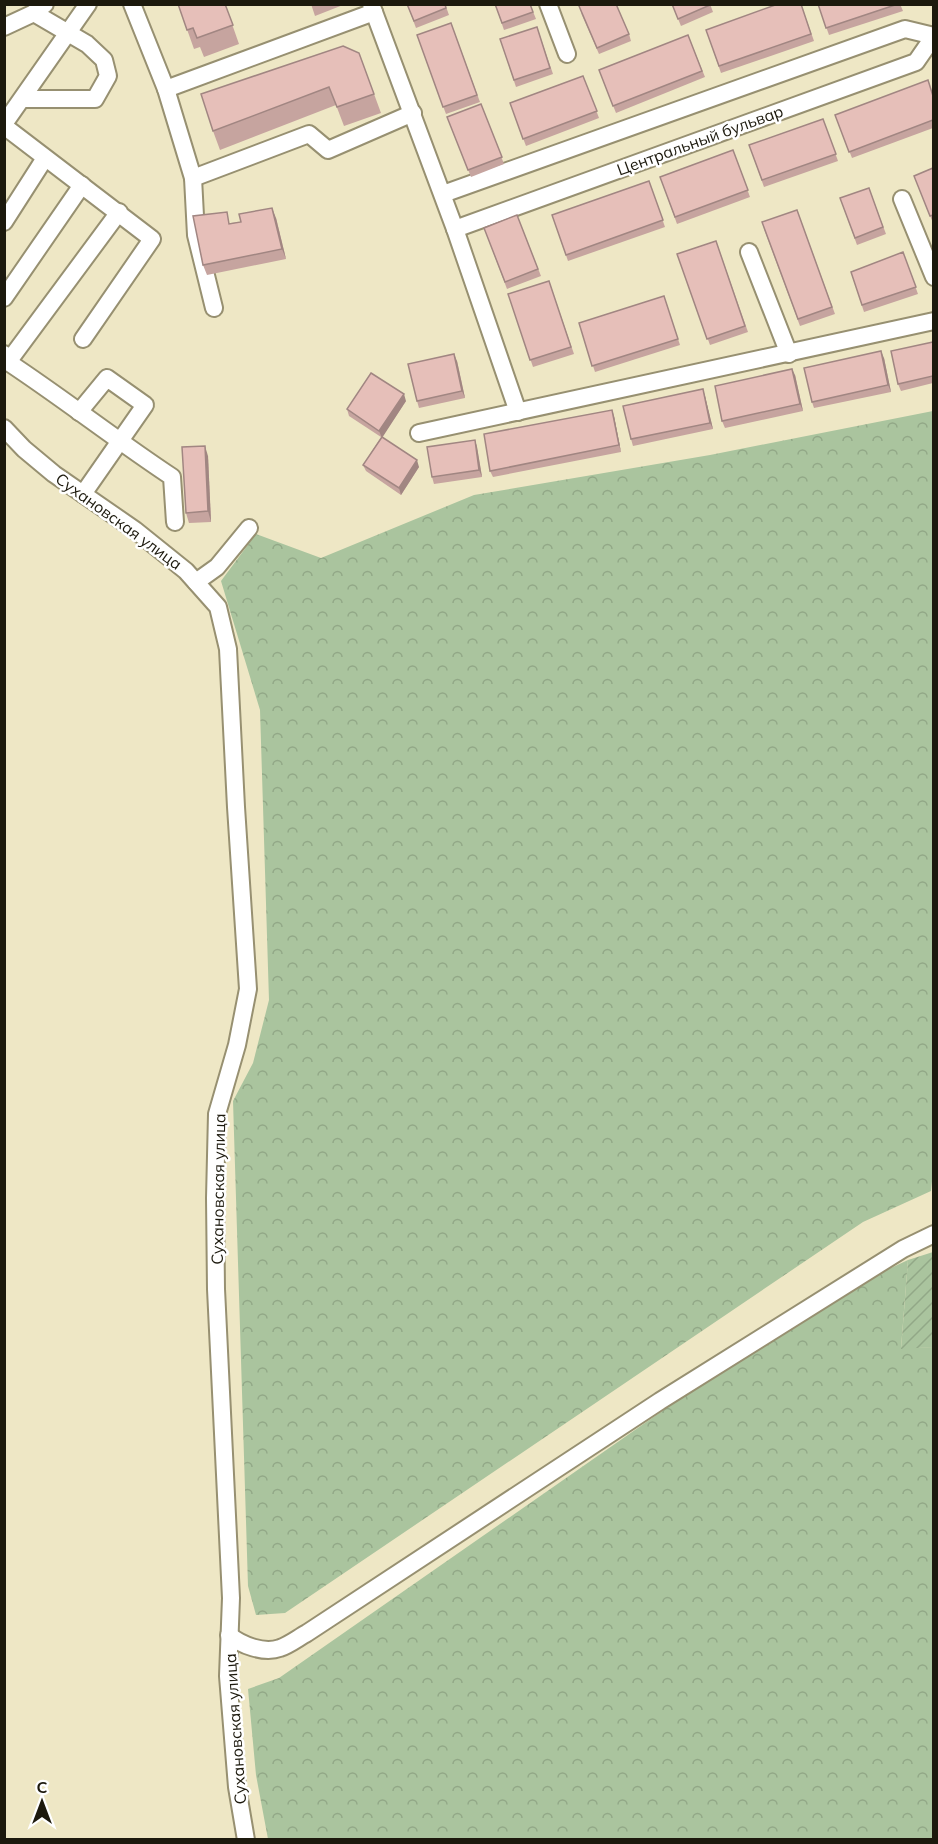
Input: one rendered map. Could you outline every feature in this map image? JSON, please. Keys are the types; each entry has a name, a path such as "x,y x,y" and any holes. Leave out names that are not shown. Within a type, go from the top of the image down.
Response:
{"street":[{"path":"83,339 152,238 4,125 88,4"},
{"path":"132,4 166,89 193,178 196,235 214,308"},
{"path":"548,4 567,54"},
{"path":"4,27 37,7 68,35 87,44 104,60 108,76 95,99 22,99"},
{"path":"166,89 373,8 455,229 518,412"},
{"name":"Центральный бульвар","path":"442,194 905,29 933,36 916,62 455,229"},
{"path":"193,178 309,134 328,150 413,113"},
{"path":"4,222 45,158"},
{"path":"4,298 82,184"},
{"path":"902,199 933,277"},
{"path":"119,212 7,358 119,442 172,477 175,522"},
{"path":"749,252 789,354"},
{"path":"419,434 933,321"},
{"path":"79,412 106,378 145,405 83,494"},
{"name":"Сухановская улица","path":"4,428 24,449 162,551 196,582 218,607 228,649 248,989 237,1045 217,1114 216,1289 231,1598 229,1635 231,1716 237,1787 246,1839"},
{"path":"196,582 217,567 249,528"},
{"path":"229,1635 238,1642 262,1649 279,1649 307,1633 660,1401 845,1284 933,1234"}],"green space":[{"path":"933,411 934,1162 931,1191 863,1222 285,1613 256,1615 248,1586 233,1101 253,1063 269,1000 260,710 221,581 256,534 321,558 474,495 710,455"},
{"path":"933,1252 933,1347 901,1349 908,1260"},
{"path":"908,1260 901,1348 934,1347 933,1839 268,1839 256,1775 248,1689 279,1678 820,1301"}],"building":[{"path":"178,4 225,4 233,25 197,38 193,28 187,30"},
{"path":"407,4 445,4 446,8 414,21"},
{"path":"495,4 530,4 533,12 502,23"},
{"path":"582,4 616,4 629,34 597,48 579,6"},
{"path":"672,4 710,4 710,5 678,19"},
{"path":"778,4 801,4 811,34 719,66 706,30"},
{"path":"818,4 898,4 826,28"},
{"path":"451,23 477,95 443,107 417,35"},
{"path":"537,27 550,68 514,80 500,39"},
{"path":"688,35 702,71 613,106 599,70"},
{"path":"343,46 359,53 374,94 337,107 329,87 213,131 201,94"},
{"path":"583,76 597,111 523,139 510,103"},
{"path":"928,80 933,96 933,120 849,152 835,115"},
{"path":"481,104 502,157 468,170 447,117"},
{"path":"823,119 836,154 762,180 749,145"},
{"path":"733,150 748,190 675,217 660,177"},
{"path":"933,168 933,215 930,216 914,176"},
{"path":"649,181 663,220 566,255 552,215"},
{"path":"869,188 883,227 855,238 840,198"},
{"path":"272,208 282,249 203,265 193,216 227,212 229,224 241,222 239,214"},
{"path":"797,210 832,307 798,319 762,222"},
{"path":"517,215 538,269 505,282 484,228"},
{"path":"716,241 745,326 707,339 677,254"},
{"path":"903,252 916,287 862,305 851,272"},
{"path":"549,281 571,347 530,360 508,294"},
{"path":"664,296 678,339 592,366 579,323"},
{"path":"933,342 933,376 898,384 891,351"},
{"path":"881,351 888,385 812,402 804,368"},
{"path":"454,354 462,391 417,401 408,364"},
{"path":"792,369 800,404 722,421 715,386"},
{"path":"371,373 404,394 379,431 347,409"},
{"path":"703,389 710,423 631,439 623,406"},
{"path":"612,410 619,445 490,471 484,434"},
{"path":"382,437 417,460 399,488 363,465"},
{"path":"475,440 479,470 432,477 427,447"},
{"path":"205,446 208,511 186,513 182,447"}]}
